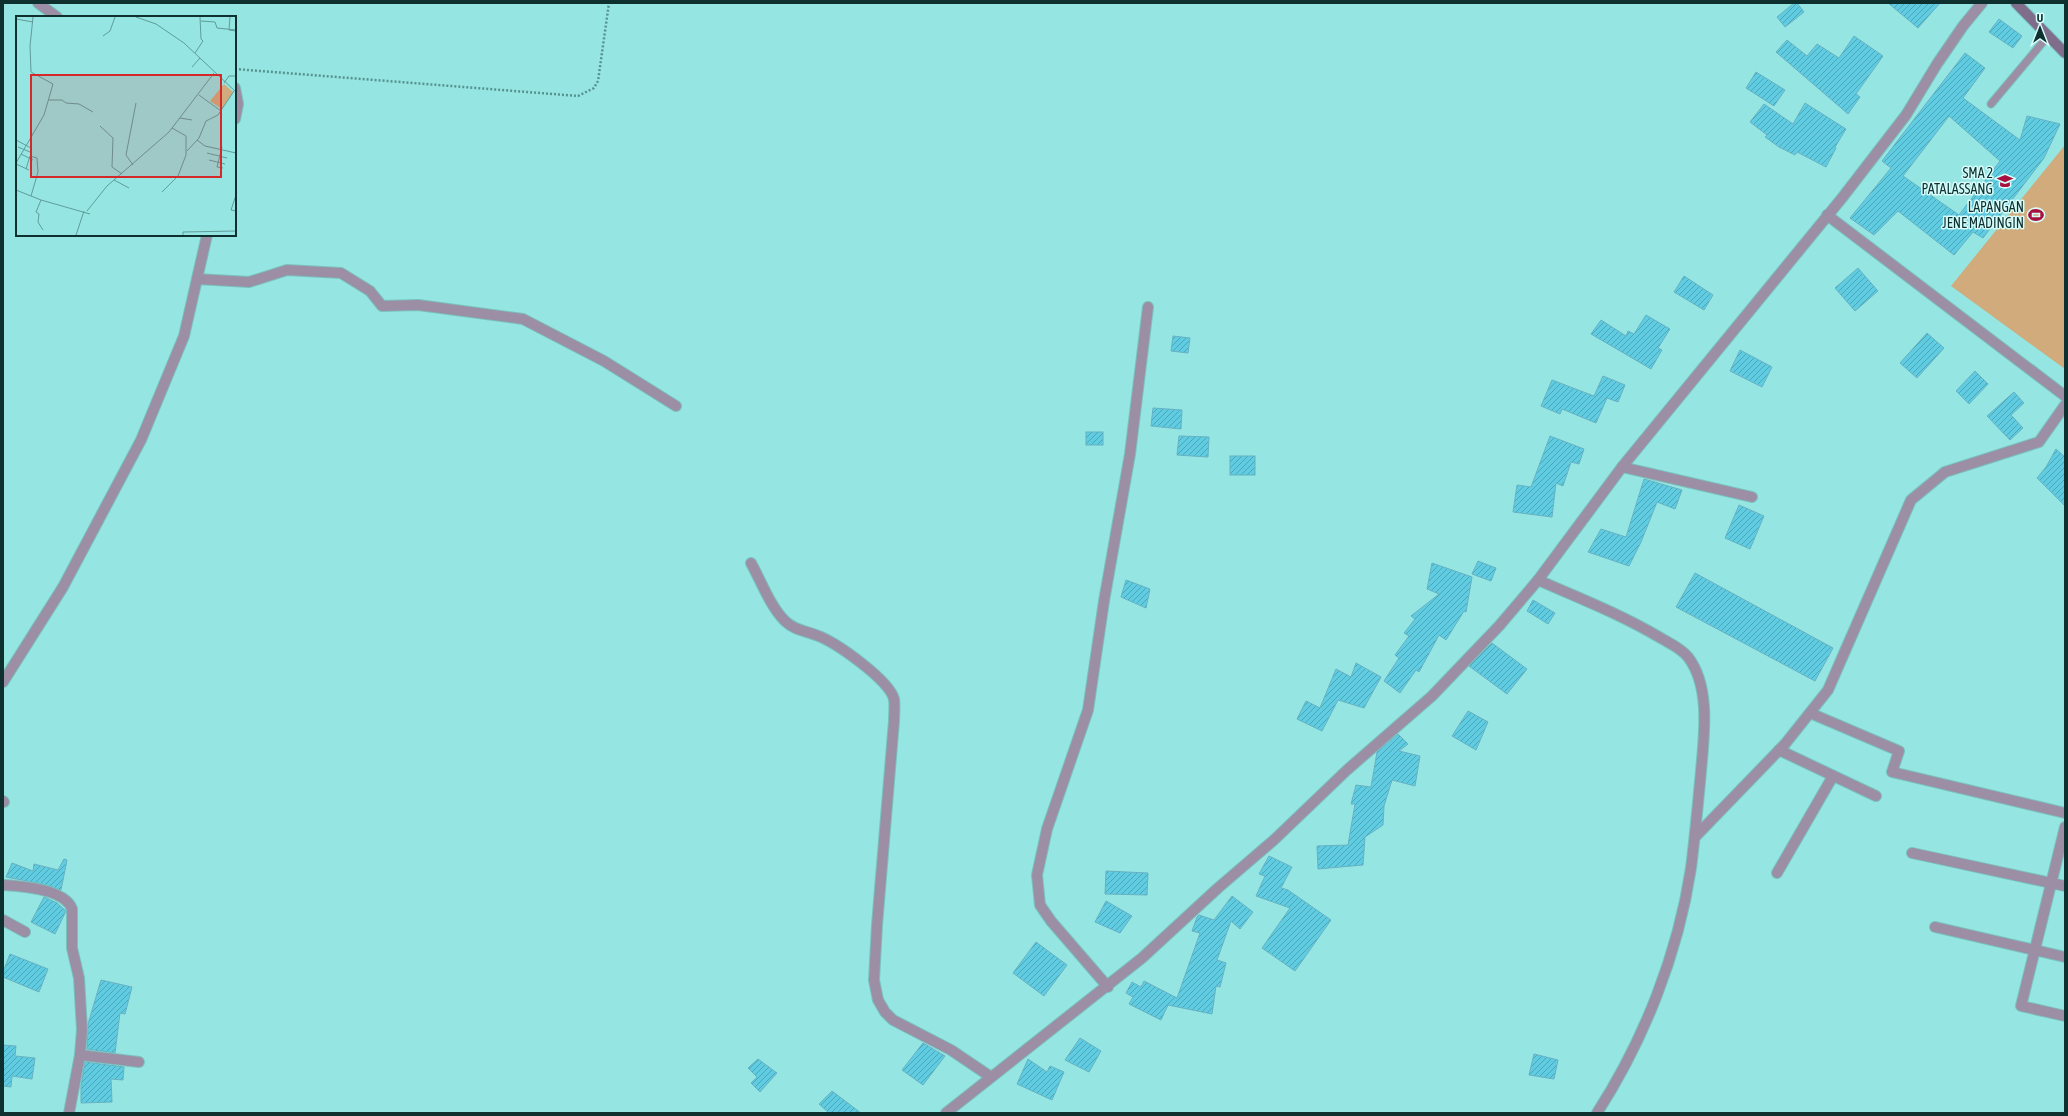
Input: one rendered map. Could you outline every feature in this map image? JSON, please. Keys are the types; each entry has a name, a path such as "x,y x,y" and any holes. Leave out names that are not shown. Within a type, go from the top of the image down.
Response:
{"street":[{"path":"38,3 56,16"},
{"path":"946,1113 1142,958 1218,888 1275,839 1346,770 1432,696 1499,626 1538,580 1622,467 1783,272 1906,115 1946,52 1982,3"},
{"path":"2016,3 2065,53"},
{"path":"236,93 238,104 236,114"},
{"path":"1827,215 2065,396"},
{"path":"3,682 63,587 141,440 184,336 207,236"},
{"path":"197,279 249,282 287,270 341,273 370,291 382,306 418,305 523,319 604,361 676,406"},
{"path":"1108,986 1051,921 1040,905 1037,875 1047,829 1090,703 1104,601 1130,454 1148,307"},
{"path":"1694,837 1779,750 1828,690 1911,500 1945,472 2039,442 2065,405"},
{"path":"1622,467 1752,497"},
{"path":"751,562 784,620 798,630 821,637 840,649 881,680 890,690 894,699 894,713 877,925 874,980 878,1000 885,1012 893,1020 951,1050 991,1077"},
{"path":"1538,580 1627,618 1682,651 1689,658 1699,683 1704,702 1705,720 1694,837 1681,918 1661,983 1626,1065 1596,1113"},
{"path":"1810,713 1899,751 1892,772 2065,813"},
{"path":"1779,750 1876,796"},
{"path":"1777,873 1833,776"},
{"path":"2065,827 2021,1006 2065,1016"},
{"path":"1912,853 2065,886"},
{"path":"3,885 33,887 44,890 71,905 72,948 80,985 82,1030 80,1055 69,1113"},
{"path":"3,920 25,932"},
{"path":"1935,927 2065,957"},
{"path":"80,1055 139,1062"}],"lane":[{"path":"1992,104 2048,36"}],"path":[{"path":"236,69 578,96 594,88 598,81 609,3"}],"shaded area":[{"name":"LAPANGAN JENE MADINGIN","path":"2065,145 2065,369 1951,286"}],"building":[{"path":"1794,3 1797,3 1804,12 1785,27 1777,17"},
{"path":"1888,3 1940,3 1918,28"},
{"path":"1999,19 2022,36 2013,48 1989,32"},
{"path":"1854,36 1883,56 1856,94 1860,97 1848,114 1776,52 1787,40 1807,56 1817,44 1839,58"},
{"name":"SMA 2 PATALASSANG","path":"1965,53 1985,68 1963,98 2020,140 2027,116 2060,124 2044,158 1983,238 1973,232 1954,255 1898,211 1874,235 1850,218 1891,168 1882,161","holes":["1949,116 2000,161 1959,215 1903,176"]},
{"path":"1756,72 1785,90 1774,106 1746,88"},
{"path":"1805,103 1846,129 1835,147 1836,148 1826,167 1797,152 1795,155 1779,147 1765,137 1767,135 1750,122 1764,104 1793,124"},
{"path":"1858,268 1878,291 1855,311 1835,288"},
{"path":"1684,276 1713,295 1704,310 1674,292"},
{"path":"1646,315 1670,329 1658,348 1662,350 1651,369 1591,334 1601,320 1626,336 1628,331 1634,334"},
{"path":"1927,333 1944,348 1917,378 1900,363"},
{"path":"1173,336 1190,338 1188,353 1171,351"},
{"path":"1740,350 1772,367 1762,387 1730,371"},
{"path":"1975,371 1988,384 1969,404 1956,391"},
{"path":"1603,376 1625,385 1618,402 1607,398 1596,423 1562,409 1560,414 1541,406 1552,380 1594,396"},
{"path":"2014,392 2024,403 2011,415 2023,428 2010,440 1987,416"},
{"path":"1153,408 1182,410 1181,429 1151,426"},
{"path":"1086,432 1103,432 1103,445 1086,445"},
{"path":"1179,436 1209,437 1208,457 1177,455"},
{"path":"1550,436 1584,449 1579,464 1571,462 1563,486 1556,483 1552,517 1513,512 1517,485 1531,487"},
{"path":"2056,449 2065,457 2065,506 2037,478 2046,467"},
{"path":"1230,456 1255,456 1255,475 1230,475"},
{"path":"1644,479 1682,490 1675,509 1657,502 1641,542 1629,566 1588,552 1601,529 1626,537"},
{"path":"1739,505 1764,516 1750,549 1725,538"},
{"path":"1478,561 1496,568 1491,581 1472,574"},
{"path":"1432,563 1472,577 1466,612 1464,611 1446,640 1439,635 1419,672 1416,670 1400,693 1384,681 1399,658 1395,655 1409,636 1404,633 1415,619 1411,616 1439,594 1427,589"},
{"path":"1695,573 1833,648 1815,681 1676,607"},
{"path":"1126,580 1150,589 1146,608 1121,597"},
{"path":"1533,600 1555,613 1548,624 1527,611"},
{"path":"1492,643 1527,669 1507,694 1469,666"},
{"path":"1356,663 1381,677 1364,708 1338,700 1322,731 1297,719 1306,701 1320,708 1336,669 1351,677"},
{"path":"1468,711 1488,722 1476,750 1452,736"},
{"path":"1398,734 1408,744 1399,751 1420,756 1415,786 1392,780 1384,806 1383,825 1365,837 1363,865 1318,869 1317,846 1348,845 1355,804 1351,804 1356,785 1371,787 1377,752"},
{"path":"1269,856 1292,867 1281,888 1288,890 1331,920 1295,971 1262,948 1290,908 1256,896 1265,876 1259,874"},
{"path":"64,859 67,860 61,890 43,884 6,877 12,863 33,871 34,864 58,870"},
{"path":"1106,871 1148,873 1147,895 1105,894"},
{"path":"1232,896 1253,912 1240,929 1231,921 1217,960 1226,963 1220,987 1216,986 1212,1014 1168,1005 1161,1020 1129,1004 1133,997 1126,993 1132,982 1141,987 1144,981 1177,998 1200,933 1192,931 1197,917 1199,915 1214,920"},
{"path":"44,897 57,903 66,911 55,934 31,922"},
{"path":"1106,901 1132,916 1120,933 1095,922"},
{"path":"1036,942 1067,965 1044,996 1013,973"},
{"path":"10,954 48,969 39,992 3,977 3,972"},
{"path":"101,980 132,987 125,1014 120,1013 115,1053 87,1049 88,1024"},
{"path":"1080,1038 1101,1051 1089,1072 1065,1060"},
{"path":"923,1043 945,1056 923,1085 902,1070"},
{"path":"3,1045 16,1046 15,1056 35,1058 32,1079 12,1076 11,1087 3,1086"},
{"path":"1534,1054 1558,1060 1554,1079 1529,1075"},
{"path":"758,1059 777,1073 760,1092 751,1083 757,1077 748,1068"},
{"path":"1028,1059 1047,1072 1050,1066 1064,1072 1052,1100 1017,1084"},
{"path":"85,1062 124,1067 123,1080 111,1079 112,1102 81,1103 81,1086"},
{"path":"832,1091 861,1113 829,1113 819,1104"}],"place":[{"name":"SMA 2 PATALASSANG","path":"2005,181"},
{"name":"LAPANGAN JENE MADINGIN","path":"2036,215"}]}
